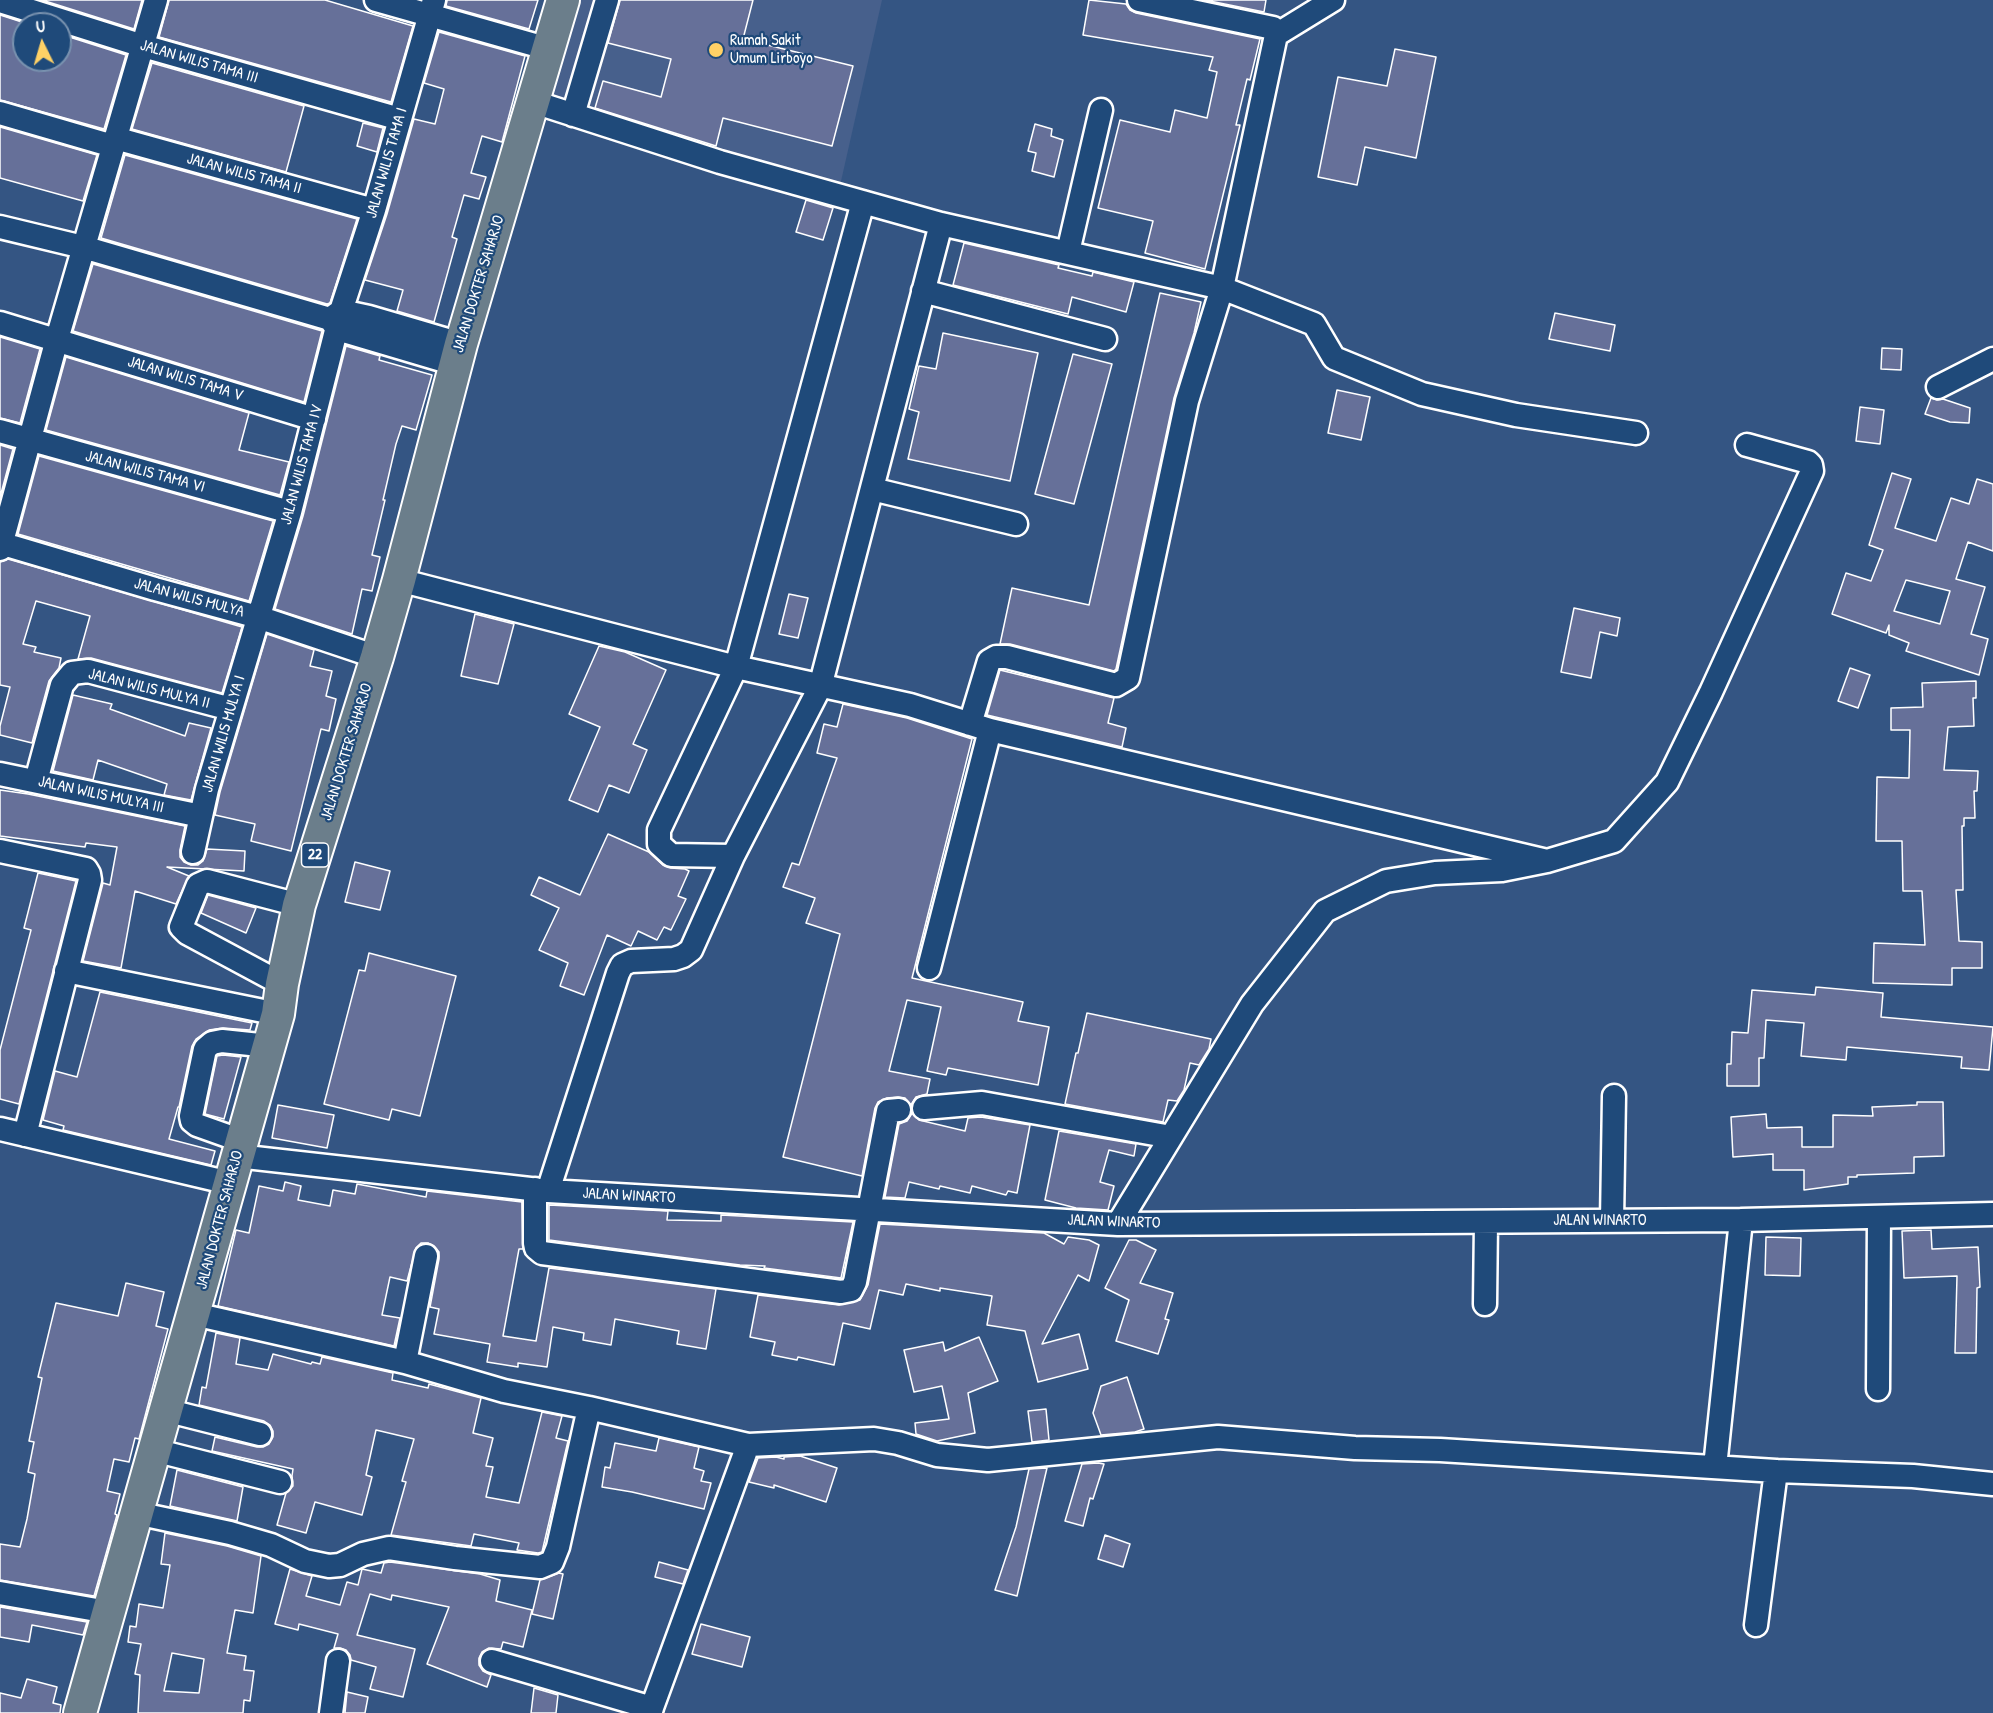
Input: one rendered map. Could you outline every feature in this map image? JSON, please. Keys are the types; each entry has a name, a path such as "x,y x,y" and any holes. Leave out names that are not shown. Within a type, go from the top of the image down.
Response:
{"highway":[{"name":"JALAN DOKTER SAHARJO","path":"80,1713 269,1046 299,905 377,657 458,354 563,0"}],"street":[{"path":"0,545 83,247 156,0"},
{"path":"376,0 432,7 549,49"},
{"path":"573,115 607,0"},
{"path":"929,968 980,727 989,661 996,657 1007,657 1116,686 1128,678 1187,401 1222,288 1276,35 1273,28 1140,0"},
{"path":"1276,35 1333,0"},
{"name":"JALAN WILIS TAMA III","path":"0,1 143,46 400,118"},
{"name":"JALAN WILIS TAMA I","path":"336,320 374,210 432,7"},
{"path":"534,102 720,162 941,224 1222,288 1314,324 1334,358 1422,394 1516,415 1636,433"},
{"path":"1068,252 1101,110"},
{"name":"JALAN WILIS TAMA II","path":"0,113 374,210"},
{"path":"733,856 671,855 659,844 659,830 736,667 863,202"},
{"path":"894,1110 869,1210 855,1282 851,1290 841,1292 542,1252 536,1248 542,1190 618,972 622,965 631,961 674,959 691,950 733,856 820,687 941,224"},
{"path":"0,227 83,247 458,354"},
{"path":"923,291 1105,339"},
{"name":"JALAN WILIS TAMA IV","path":"258,617 290,513 336,320"},
{"name":"JALAN WILIS TAMA V","path":"0,323 314,419"},
{"path":"1938,387 1993,359"},
{"name":"JALAN WILIS TAMA VI","path":"0,431 290,513"},
{"path":"1118,1224 1252,1004 1325,911 1386,881 1435,873 1502,870 1547,861 1614,841 1667,782 1812,471 1808,462 1747,445"},
{"path":"872,489 1016,524"},
{"name":"JALAN WILIS MULYA","path":"0,545 258,617 377,657"},
{"path":"399,580 736,667 910,705 980,727 1547,861"},
{"name":"JALAN WILIS MULYA I","path":"193,852 201,816 258,617"},
{"name":"JALAN WILIS MULYA II","path":"36,781 62,685 72,674 88,671 231,710"},
{"name":"JALAN WILIS MULYA III","path":"0,774 201,816"},
{"path":"0,850 86,869 90,879 25,1135"},
{"path":"280,999 181,927 198,885 207,881 299,905"},
{"path":"66,971 280,999"},
{"path":"236,1160 192,1121 191,1116 205,1049 212,1042 222,1041 269,1046"},
{"path":"1612,1221 1614,1096"},
{"path":"924,1108 982,1103 1171,1137"},
{"path":"0,1129 25,1135 236,1160"},
{"name":"JALAN WINARTO","path":"236,1160 542,1190 1118,1224 1741,1220 1993,1214"},
{"path":"1878,1389 1879,1218"},
{"path":"1715,1467 1741,1220"},
{"path":"1485,1304 1486,1222"},
{"path":"405,1362 426,1256"},
{"path":"194,1314 405,1362 504,1391 748,1445 874,1439 937,1455 988,1460 1218,1437 1355,1448 1440,1450 1776,1471 1912,1476 1993,1484"},
{"path":"136,1514 230,1533 272,1545 305,1561 329,1566 340,1565 363,1554 389,1548 540,1567 552,1562 558,1547 589,1408"},
{"path":"165,1410 260,1434"},
{"path":"492,1661 651,1710 748,1445"},
{"path":"154,1450 280,1482"},
{"path":"1756,1625 1776,1471"},
{"path":"0,1593 108,1612"},
{"path":"331,1713 338,1662"}],"shaded area":[{"name":"Rumah Sakit Umum Lirboyo","path":"576,0 882,0 839,190 546,100"}],"building":[{"path":"42,0 142,0 134,29"},
{"path":"169,0 325,0 413,26 391,102 159,37"},
{"path":"447,0 538,0 529,29 446,6"},
{"path":"620,0 753,0 743,39 853,66 832,146 723,118 716,146 595,108 603,81 661,97 671,59 608,43"},
{"path":"1089,0 1126,4 1136,13 1260,39 1236,125 1240,125 1205,269 1145,253 1153,221 1098,208 1120,120 1170,132 1175,110 1207,118 1217,72 1209,70 1213,57 1083,35"},
{"path":"1205,0 1266,0 1264,12"},
{"path":"0,15 12,19 12,72 72,72 72,38 126,55 104,129 0,100"},
{"path":"439,32 525,56 502,142 482,136 471,173 486,177 479,199 464,195 452,237 457,239 434,322 397,311 403,290 365,280 387,214 414,119 435,124 444,89 424,83"},
{"path":"1395,49 1436,57 1416,158 1365,147 1357,185 1318,177 1338,77 1387,86"},
{"path":"152,63 304,106 286,172 132,129"},
{"path":"363,123 383,128 377,152 357,146"},
{"path":"1035,124 1052,129 1051,136 1063,140 1054,177 1032,171 1036,153 1028,151"},
{"path":"0,127 97,155 83,201 0,178"},
{"path":"125,155 357,219 330,303 101,238"},
{"path":"806,200 833,208 823,240 796,232"},
{"path":"964,243 1059,265 1058,268 1092,276 1093,272 1134,282 1126,312 1072,297 1068,314 953,285"},
{"path":"93,264 322,331 304,402 73,331"},
{"path":"1160,293 1201,302 1174,398 1116,669 1114,671 1010,644 1000,644 1012,588 1089,605"},
{"path":"1555,313 1615,325 1610,351 1549,339"},
{"path":"943,333 1038,353 1010,481 908,459 919,412 909,409 919,366 936,369"},
{"path":"0,337 40,349 20,423 0,418"},
{"path":"346,346 380,356 379,360 432,375 416,430 402,426 396,444 372,555 380,557 372,591 362,589 352,634 275,609 303,516"},
{"path":"1882,348 1902,349 1901,370 1881,369"},
{"path":"1073,354 1112,364 1074,504 1035,494"},
{"path":"66,357 249,413 239,450 289,462 280,495 46,430"},
{"path":"1337,390 1370,397 1361,440 1328,433"},
{"path":"1931,398 1943,399 1970,408 1969,423 1950,422 1925,414"},
{"path":"1860,407 1884,410 1880,444 1856,441"},
{"path":"0,445 13,449 0,497"},
{"path":"39,456 273,521 249,601 18,534"},
{"path":"1892,473 1911,479 1895,528 1936,541 1951,498 1969,504 1977,479 1993,484 1993,551 1968,542 1956,579 1985,587 1971,634 1988,639 1979,675 1906,651 1909,643 1889,635 1889,625 1886,633 1832,614 1846,573 1871,581 1883,550 1869,545","holes":["1906,580 1950,591 1940,624 1894,611"]},
{"path":"8,559 242,627 222,693 91,658 78,659 90,616 36,601 23,644 36,647 34,652 61,658 59,668 49,681 32,743 0,735 0,726 10,687 0,685 0,562"},
{"path":"789,594 808,598 798,638 779,634"},
{"path":"1574,608 1620,618 1617,636 1600,632 1591,678 1561,672"},
{"path":"475,614 514,624 498,684 461,676"},
{"path":"267,634 314,650 310,666 332,671 326,696 336,699 329,731 321,729 291,851 251,841 255,824 215,815"},
{"path":"599,646 625,652 666,670 633,744 647,750 629,793 609,785 598,812 569,800 600,727 569,714"},
{"path":"1850,668 1870,675 1858,708 1838,701"},
{"path":"1000,670 1114,698 1108,723 1126,728 1122,747 987,715"},
{"path":"1976,681 1976,698 1973,698 1974,726 1948,727 1944,770 1978,771 1977,791 1974,791 1975,818 1964,818 1964,826 1962,826 1963,890 1956,890 1959,941 1982,942 1982,968 1952,968 1952,985 1873,983 1874,943 1925,945 1922,891 1903,891 1902,841 1876,841 1877,777 1909,778 1910,730 1891,730 1891,708 1923,707 1922,683"},
{"path":"73,695 112,704 110,709 185,736 189,723 211,728 191,800 164,795 167,784 98,760 93,780 53,771"},
{"path":"843,704 907,718 972,739 912,978 1023,1002 1018,1021 1049,1027 1038,1085 948,1068 946,1075 927,1071 941,1007 907,1000 889,1071 930,1079 927,1094 916,1097 911,1105 905,1098 898,1097 878,1102 862,1176 783,1157 840,934 806,923 815,898 783,887 792,863 799,865 837,758 817,753 824,724 837,727"},
{"path":"0,790 185,826 180,850 180,857 184,862 198,865 203,861 207,849 245,851 244,871 167,867 189,876 176,904 135,891 121,968 83,961 103,883 110,885 117,847 86,843 85,847 0,836"},
{"path":"608,834 649,852 663,865 689,871 678,896 686,899 671,930 664,927 657,940 638,931 631,946 607,935 584,995 560,986 568,963 539,950 559,908 531,895 539,877 580,895"},
{"path":"355,862 390,871 380,910 345,902"},
{"path":"38,873 76,881 19,1104 0,1099 0,1050 31,930 24,928"},
{"path":"208,895 256,908 246,933 201,913"},
{"path":"369,953 456,976 420,1116 392,1109 389,1120 324,1104 359,970 365,971"},
{"path":"1816,987 1883,993 1881,1017 1993,1027 1989,1070 1961,1068 1962,1057 1847,1047 1846,1060 1801,1056 1804,1023 1766,1020 1764,1058 1759,1058 1759,1086 1727,1086 1727,1064 1731,1064 1732,1032 1748,1033 1752,990 1815,995"},
{"path":"100,992 252,1023 250,1030 223,1028 209,1030 196,1039 192,1046 179,1107 169,1139 215,1151 211,1165 63,1130 64,1126 43,1120 55,1071 77,1077"},
{"path":"1087,1013 1211,1039 1209,1049 1199,1065 1190,1063 1184,1090 1177,1101 1168,1100 1163,1122 1065,1104"},
{"path":"217,1056 241,1057 224,1119 205,1114"},
{"path":"1917,1102 1943,1102 1944,1156 1914,1157 1914,1173 1857,1175 1857,1177 1848,1177 1848,1184 1804,1190 1804,1170 1773,1170 1773,1154 1733,1157 1731,1117 1766,1114 1767,1128 1802,1127 1802,1147 1833,1147 1833,1115 1873,1116 1872,1107 1917,1105"},
{"path":"278,1105 334,1115 327,1148 272,1138"},
{"path":"912,1113 919,1120 965,1131 968,1118 981,1117 1030,1125 1017,1193 1008,1191 1006,1195 972,1186 970,1193 909,1182 905,1198 885,1197 899,1124 907,1121"},
{"path":"1059,1131 1136,1144 1134,1156 1109,1150 1100,1182 1114,1186 1108,1210 1076,1208 1045,1200"},
{"path":"285,1182 301,1186 298,1200 330,1206 333,1190 355,1194 357,1184 426,1197 427,1191 522,1202 523,1249 519,1249 503,1336 536,1341 549,1268 716,1289 706,1349 677,1344 679,1331 615,1319 611,1345 583,1340 584,1333 553,1327 547,1367 518,1363 518,1367 487,1362 490,1344 434,1334 439,1309 430,1307 439,1252 428,1243 421,1243 416,1248 407,1281 390,1277 382,1315 400,1318 394,1346 218,1306 236,1230 249,1233 259,1186 283,1191"},
{"path":"549,1205 668,1211 667,1220 721,1221 721,1215 853,1222 841,1278 764,1268 765,1266 740,1265 549,1240"},
{"path":"880,1224 1044,1233 1064,1244 1068,1237 1089,1240 1099,1245 1089,1281 1078,1275 1042,1344 1079,1334 1088,1369 1038,1382 1025,1331 987,1325 992,1296 940,1288 940,1291 906,1284 903,1295 879,1290 870,1329 843,1323 834,1365 798,1357 797,1360 772,1355 775,1342 750,1337 758,1295 839,1305 860,1300 868,1285"},
{"path":"1931,1230 1932,1249 1978,1247 1980,1287 1977,1288 1976,1353 1955,1353 1957,1276 1904,1278 1902,1231"},
{"path":"1766,1237 1801,1238 1800,1276 1765,1275"},
{"path":"1129,1240 1136,1240 1156,1250 1140,1283 1173,1293 1165,1319 1169,1320 1158,1354 1116,1341 1129,1300 1105,1288"},
{"path":"126,1283 164,1292 156,1326 168,1329 139,1439 135,1438 129,1462 114,1459 107,1491 120,1494 115,1514 117,1515 94,1596 0,1580 0,1544 20,1547 27,1519 35,1474 28,1472 34,1442 29,1441 42,1378 38,1377 56,1303 118,1316"},
{"path":"216,1333 240,1338 236,1364 268,1370 273,1354 311,1364 312,1362 320,1364 322,1357 393,1373 392,1380 428,1388 429,1384 481,1398 473,1433 493,1438 486,1466 493,1467 486,1497 519,1503 542,1412 562,1416 556,1438 568,1441 542,1552 517,1550 519,1543 474,1534 471,1546 391,1535 406,1482 402,1481 414,1439 376,1430 366,1475 372,1477 362,1515 315,1502 306,1533 277,1525 286,1493 293,1486 293,1469 212,1451 215,1437 263,1447 269,1444 273,1437 270,1425 264,1421 199,1405 202,1387 206,1388"},
{"path":"979,1337 998,1381 968,1393 975,1433 937,1441 916,1434 915,1423 949,1419 942,1386 914,1392 904,1350 943,1342 945,1351"},
{"path":"1127,1377 1144,1429 1101,1435 1093,1413 1101,1386"},
{"path":"1046,1409 1049,1440 1032,1442 1028,1411"},
{"path":"659,1438 699,1447 694,1468 704,1471 701,1481 711,1483 704,1509 602,1487 605,1467 610,1468 615,1443 656,1451"},
{"path":"800,1456 837,1468 826,1502 774,1485 774,1488 749,1482 758,1458 784,1459 784,1457"},
{"path":"1082,1464 1104,1464 1093,1499 1090,1498 1083,1526 1065,1521"},
{"path":"1047,1468 1017,1596 995,1590 1016,1527 1029,1469"},
{"path":"177,1470 243,1487 237,1521 170,1506"},
{"path":"165,1533 227,1546 261,1556 253,1613 235,1610 227,1653 246,1656 244,1670 254,1671 250,1701 244,1700 243,1713 138,1713 140,1675 135,1674 141,1644 128,1642 130,1626 136,1627 139,1604 163,1608 170,1565 161,1564","holes":["172,1653 204,1659 199,1693 164,1691"]},
{"path":"1105,1535 1130,1544 1123,1567 1098,1559"},
{"path":"659,1562 688,1570 683,1584 655,1577"},
{"path":"384,1563 480,1574 500,1580 496,1601 532,1610 523,1647 503,1642 501,1649 489,1648 482,1652 479,1665 483,1671 491,1675 487,1687 427,1664 449,1607 392,1595 391,1600 370,1594 357,1635 415,1649 403,1697 370,1689 376,1667 351,1660 346,1650 334,1648 338,1634 299,1624 298,1630 275,1624 290,1569 312,1576 306,1596 340,1605 347,1582 358,1585 362,1569 381,1573"},
{"path":"559,1573 563,1574 553,1619 532,1614 540,1580"},
{"path":"0,1607 87,1622 83,1635 32,1625 29,1642 0,1637"},
{"path":"701,1624 750,1637 742,1667 692,1654"},
{"path":"27,1679 57,1687 53,1703 61,1705 60,1713 0,1713 0,1693 21,1698"},
{"path":"534,1688 558,1695 556,1713 531,1713"},
{"path":"347,1692 368,1697 365,1713 345,1713"}],"place":[{"name":"Rumah Sakit Umum Lirboyo","path":"716,50"}]}
